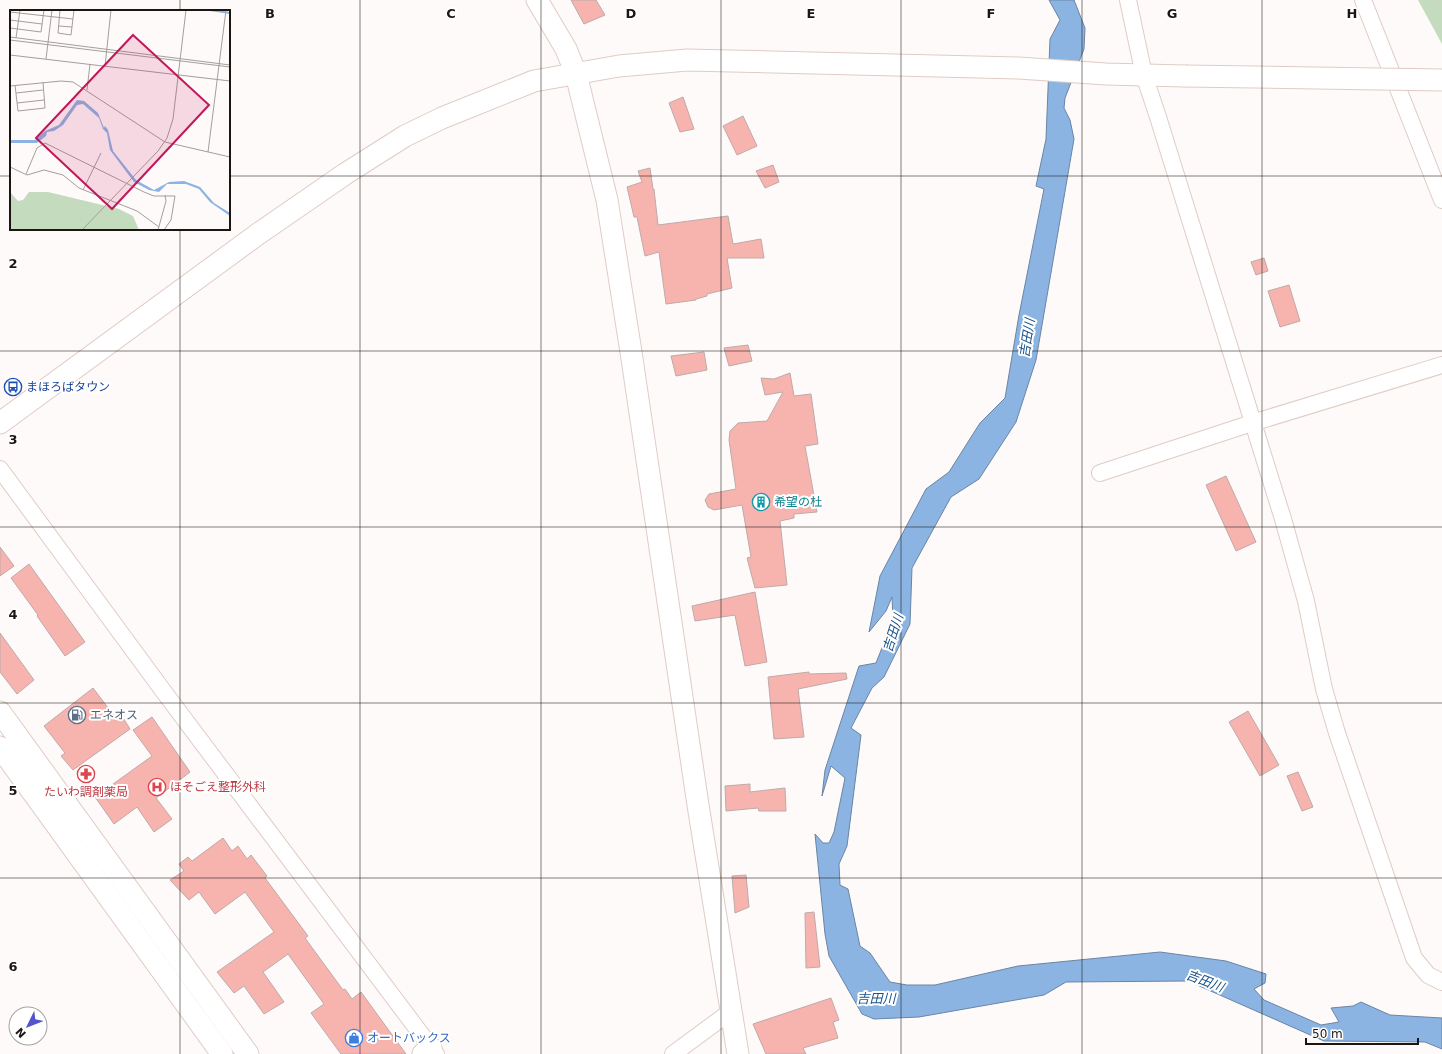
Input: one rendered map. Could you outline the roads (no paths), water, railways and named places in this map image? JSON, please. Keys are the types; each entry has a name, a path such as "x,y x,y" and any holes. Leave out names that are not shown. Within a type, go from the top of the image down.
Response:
{"street":[{"path":"537,0 566,49 576,74 607,200 698,805 730,1012 738,1054"},
{"path":"1128,0 1144,75 1283,519 1306,601 1324,689 1337,733 1414,958 1428,975 1442,982"},
{"path":"1363,0 1442,200"},
{"path":"0,423 258,234 344,174 405,136 442,118 534,82 619,66 687,60 1019,68 1106,74 1442,80"},
{"path":"1100,473 1252,423 1442,365"},
{"path":"0,469 430,1052"},
{"path":"0,712 248,1054"},
{"path":"0,747 222,1054"},
{"path":"673,1054 730,1012"}],"water":[{"name":"吉田川","path":"1049,0 1074,0 1085,28 1084,49 1065,98 1064,108 1070,120 1074,139 1036,360 1016,422 979,479 951,497 912,568 910,624 884,677 872,688 851,728 861,735 847,846 839,864 840,885 848,889 860,946 870,953 890,982 907,985 935,985 1018,966 1160,952 1226,961 1266,974 1265,983 1254,989 1264,1000 1321,1025 1339,1022 1331,1008 1353,1006 1361,1002 1390,1015 1442,1018 1442,1049 1425,1042 1324,1041 1188,981 1066,982 1044,995 919,1017 874,1019 862,1014 829,956 825,934 815,834 823,843 829,843 834,832 845,778 831,766 822,796 825,770 859,666 876,663 893,620 892,597 886,611 869,632 880,576 926,489 949,472 980,423 1005,398 1019,315 1044,189 1036,186 1046,139 1050,39 1060,20"}],"place":[{"name":"まほろばタウン","path":"13,387"},
{"name":"希望の杜","path":"761,502"},
{"name":"エネオス","path":"77,715"},
{"name":"たいわ調剤薬局","path":"86,774"},
{"name":"ほそごえ整形外科","path":"157,787"},
{"name":"オートバックス","path":"354,1038"}]}
